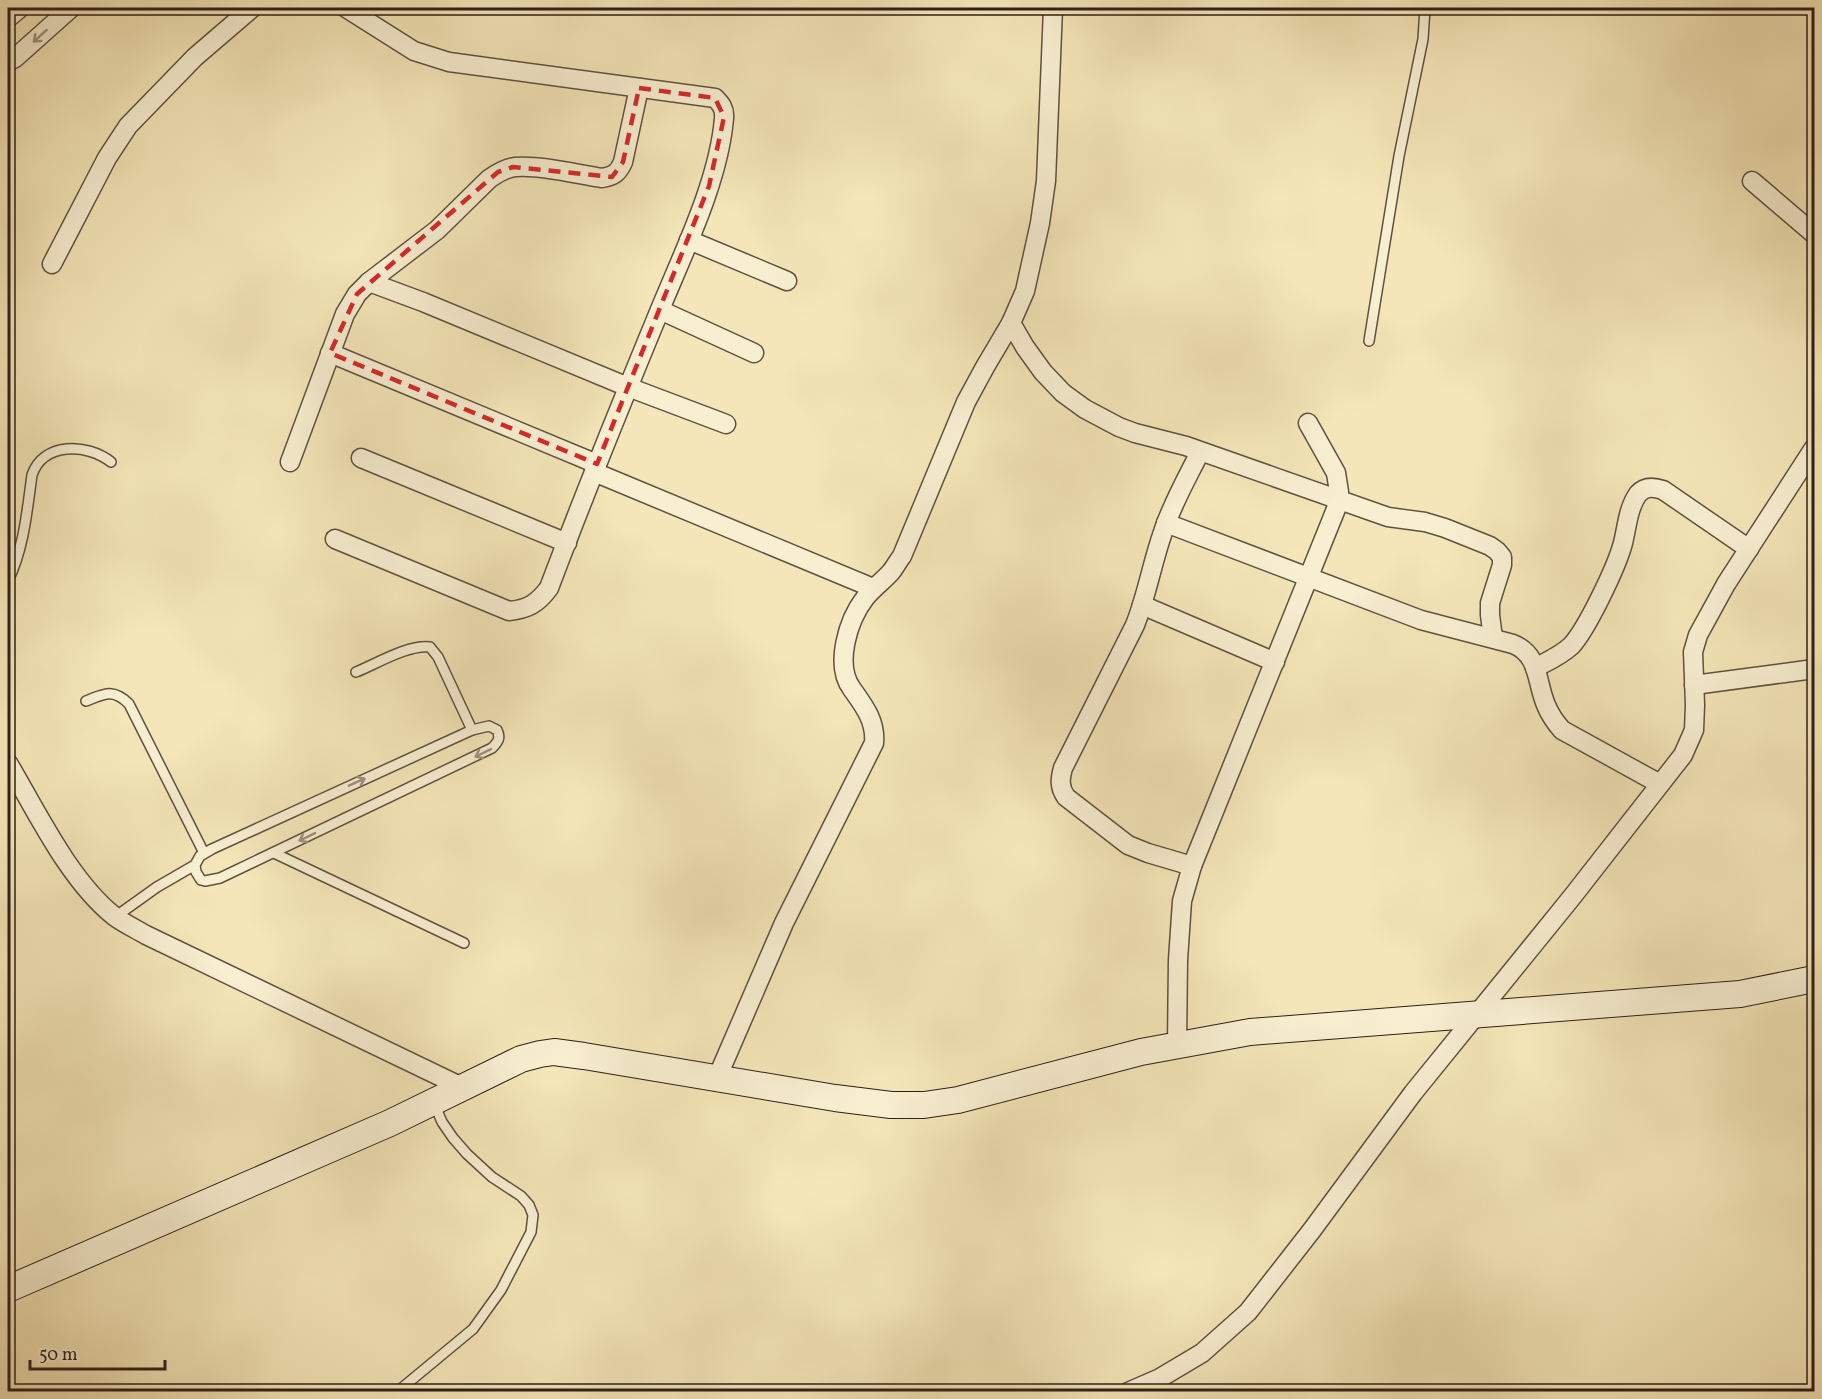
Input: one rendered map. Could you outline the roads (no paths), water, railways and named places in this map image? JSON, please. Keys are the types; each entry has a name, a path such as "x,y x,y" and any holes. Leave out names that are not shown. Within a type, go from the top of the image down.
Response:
{"street":[{"path":"8,18 20,8"},
{"path":"8,62 71,8"},
{"path":"52,264 107,158 128,126 195,57 252,8"},
{"path":"335,539 509,611 523,609 540,600 549,588 595,468 689,240 709,186 724,117 724,110 715,98 449,62 414,51 346,8"},
{"path":"717,1078 784,923 874,743 874,728 870,714 848,683 843,669 843,653 851,627 863,601 873,588 891,572 902,556 966,402 1011,323 1025,291 1040,223 1046,182 1053,8"},
{"path":"290,462 345,314 357,294 369,282 437,230 498,172 513,167 602,178 612,177 623,162 639,88"},
{"path":"1752,182 1815,234"},
{"path":"689,240 787,281"},
{"path":"369,282 628,387 726,424"},
{"path":"660,310 754,353"},
{"path":"1011,323 1043,372 1063,393 1085,409 1119,427 1186,446 1338,501 1388,517 1425,522 1490,546 1502,557 1502,565 1490,603 1493,638"},
{"path":"330,354 873,588"},
{"path":"1177,1045 1180,924 1182,901 1192,866 1338,501 1339,492 1335,473 1308,423"},
{"path":"1128,1392 1160,1378 1202,1353 1248,1311 1312,1230 1413,1093 1572,897 1683,755 1694,730 1693,652 1698,635 1726,584 1815,448"},
{"path":"1192,866 1128,845 1066,797 1061,790 1060,780 1063,768 1135,625 1143,605 1166,523 1200,452"},
{"path":"361,458 567,543"},
{"path":"1535,668 1558,657 1581,633 1614,567 1623,545 1632,505 1642,490 1653,486 1663,490 1749,549"},
{"path":"1166,523 1421,620 1523,648 1531,656 1545,704 1552,719 1562,730 1660,784"},
{"path":"1143,605 1275,662"},
{"path":"1694,686 1815,669"},
{"path":"8,763 88,891 115,917 146,935 462,1087"},
{"path":"8,1289 390,1123 521,1059 540,1054 554,1052 584,1056 891,1105 924,1105 958,1100 1118,1058 1250,1032 1740,994 1815,979"}],"lane":[{"path":"1369,341 1399,156 1423,39 1425,8"},
{"path":"8,581 16,563 24,531 32,475 43,456 70,449 89,450 102,455 111,462"},
{"path":"356,672 421,645 430,647 438,657 472,730"},
{"path":"86,701 106,693 121,696 129,704 204,853"},
{"path":"489,726 497,730 500,736 498,743 492,748 274,853 211,881 201,880 196,872 197,860 204,853 472,730 489,726"},
{"path":"274,853 464,943"},
{"path":"115,917 195,865"},
{"path":"397,1392 473,1329 501,1290 531,1232 533,1215 529,1205 521,1196 492,1177 467,1154 442,1122 433,1101"}]}
